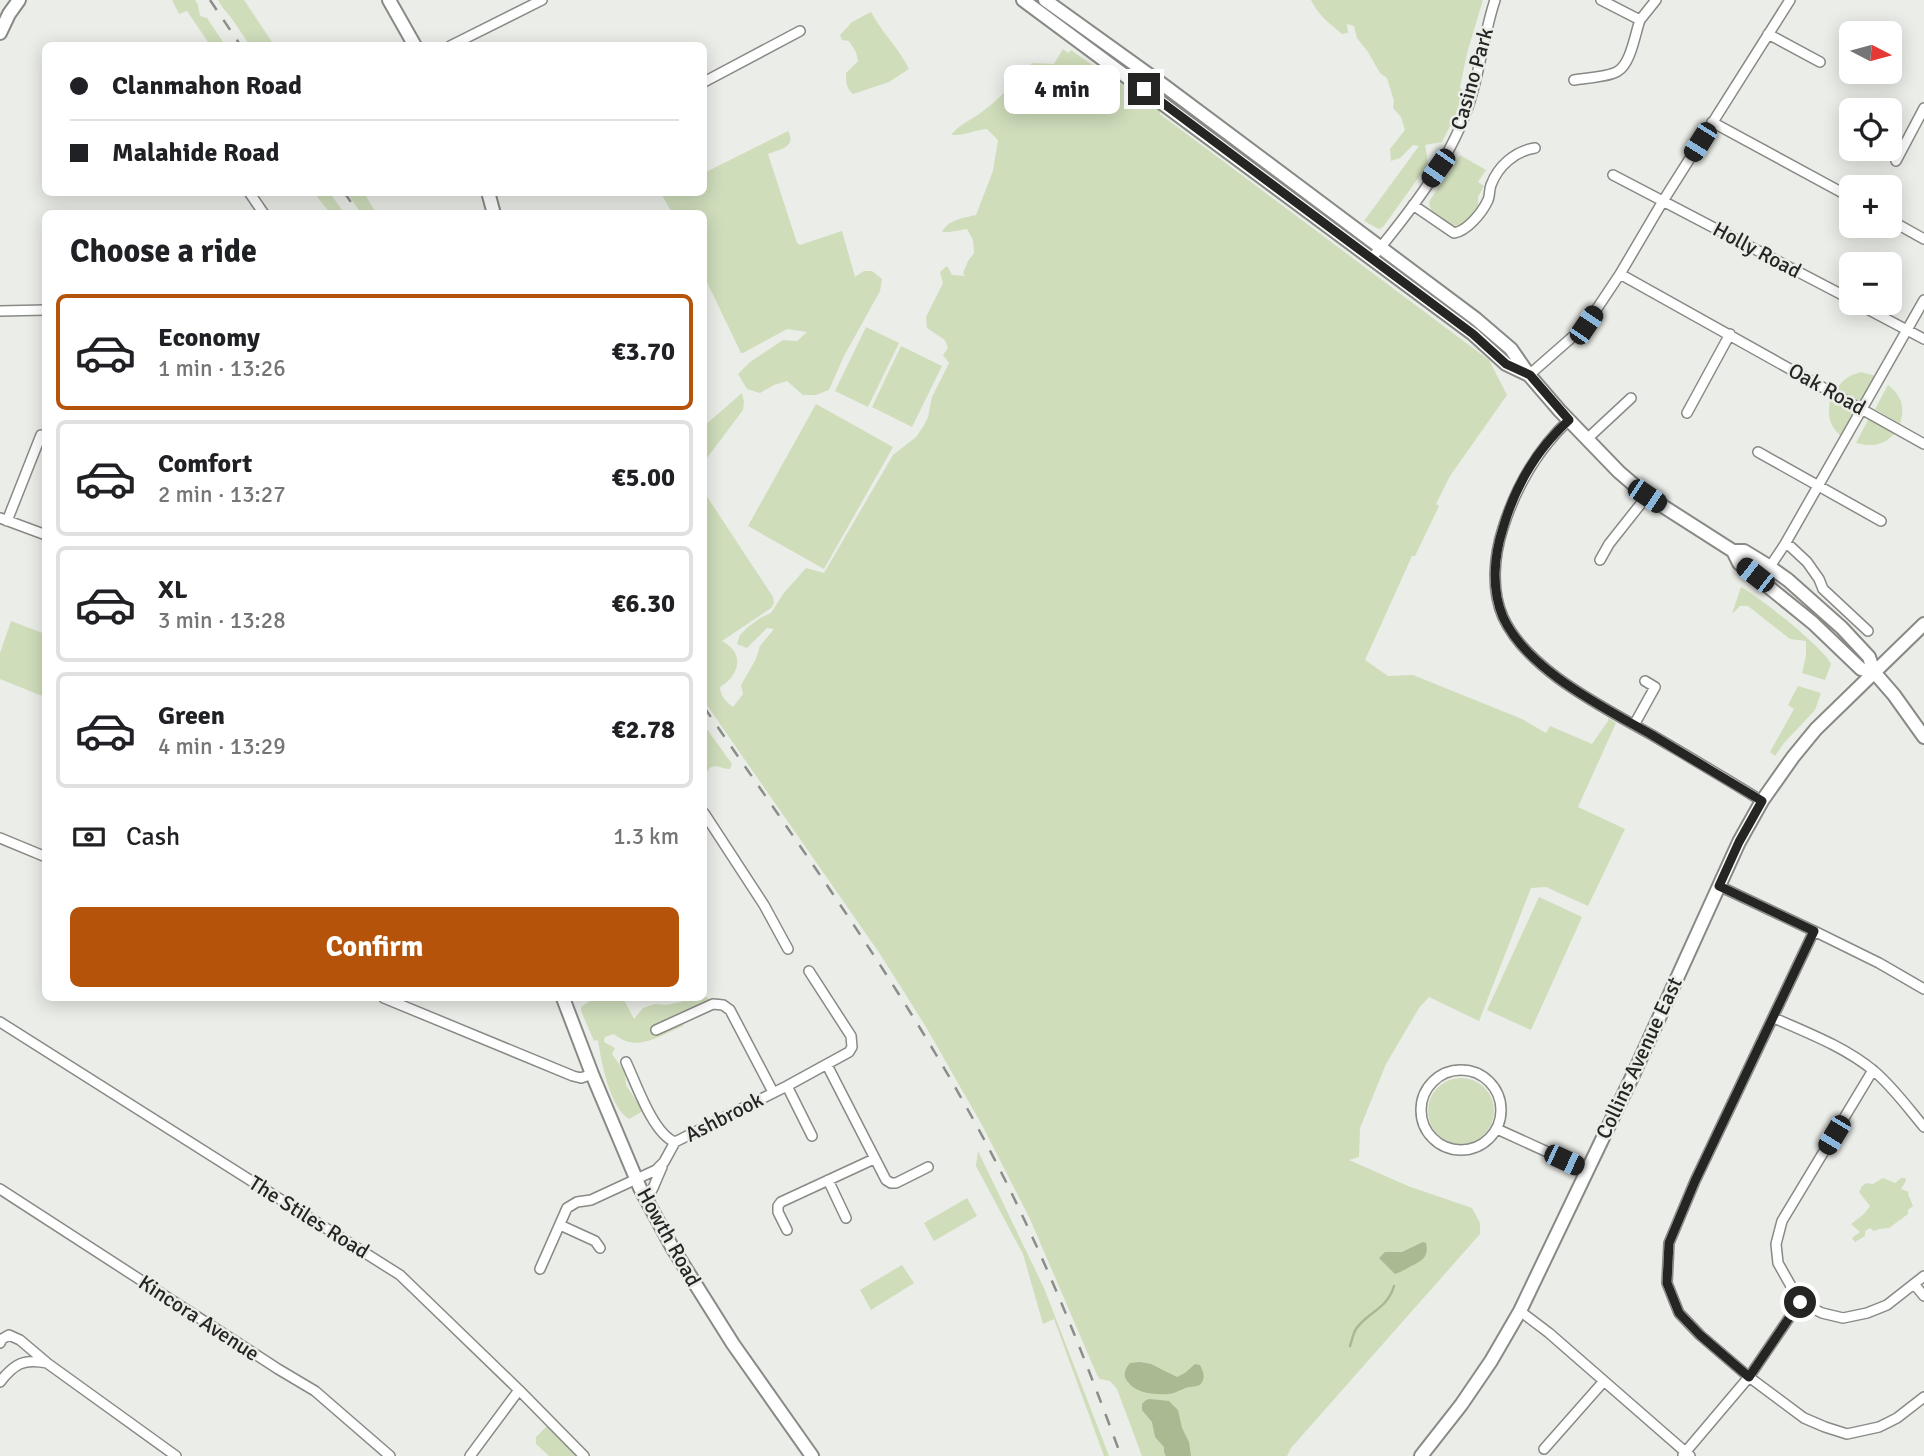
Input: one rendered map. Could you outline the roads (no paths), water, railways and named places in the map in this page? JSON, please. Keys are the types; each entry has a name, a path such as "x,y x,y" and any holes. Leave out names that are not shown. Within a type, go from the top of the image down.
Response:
{"main road":[{"path":"9,14 12,0"},
{"path":"0,33 19,0"},
{"path":"389,0 413,42"},
{"path":"1023,0 1047,7 1186,103 1476,319 1511,349 1569,420 1619,472 1647,496 1733,551 1739,563 1813,623 1861,669 1874,672"},
{"path":"1047,7 1177,114 1473,334 1506,364 1530,375"},
{"path":"1177,114 1186,103"},
{"path":"1275,187 1283,174"},
{"path":"1733,551 1744,551 1788,580 1856,642 1870,657 1874,672 1924,737"},
{"name":"Collins Avenue East","path":"1421,1456 1461,1405 1520,1311 1633,1075 1739,842 1762,801 1816,729 1924,624"},
{"path":"1850,696 1852,660"},
{"name":"Howth Road","path":"564,1001 592,1074 646,1199 721,1327 813,1456"}],"street":[{"path":"458,42 541,0"},
{"name":"Casino Park","path":"1371,259 1413,205 1458,134 1474,86 1495,0"},
{"path":"1601,0 1640,20"},
{"path":"1574,80 1616,73 1622,68 1627,62 1640,20 1656,0"},
{"path":"1530,375 1586,325 1790,0"},
{"path":"707,80 800,31"},
{"path":"1768,34 1820,62"},
{"path":"1902,150 1924,108"},
{"path":"1712,122 1839,191"},
{"path":"1413,205 1454,233 1461,232 1468,228 1489,199 1491,183 1502,166 1515,155 1535,148"},
{"name":"Holly Road","path":"1613,175 1839,293"},
{"path":"1902,227 1924,239"},
{"name":"Oak Road","path":"1619,274 1924,444"},
{"path":"1761,580 1785,544 1924,300"},
{"path":"0,311 42,310"},
{"path":"1879,315 1924,339"},
{"path":"1687,413 1730,334"},
{"path":"1587,439 1631,398"},
{"path":"1619,410 1626,418"},
{"path":"1569,420 1528,470 1507,515 1497,552 1495,574 1498,602 1508,627 1526,652 1564,682 1762,801"},
{"path":"41,435 4,519 42,533"},
{"path":"1758,452 1881,521"},
{"path":"1600,560 1609,544 1647,496"},
{"path":"1785,544 1807,562 1823,589 1868,631"},
{"path":"1634,725 1655,687 1645,681"},
{"path":"707,818 764,905 788,949"},
{"path":"0,838 42,855"},
{"path":"1719,886 1878,963 1924,989"},
{"path":"1814,931 1695,1181 1669,1243 1667,1283 1679,1313 1700,1335 1749,1377 1804,1418 1847,1434 1879,1427 1897,1418 1924,1397"},
{"name":"Ashbrook","path":"646,1199 675,1142 788,1086 849,1052 853,1042 851,1036 808,971"},
{"path":"391,1001 573,1076 581,1078 592,1074"},
{"name":"Ashbrook","path":"656,1030 713,1004 723,1005 730,1010 774,1093"},
{"path":"1774,1018 1846,1052 1873,1070 1924,1127"},
{"name":"The Stiles Road","path":"0,1022 400,1275 584,1456"},
{"name":"Ashbrook","path":"626,1062 662,1133 675,1142"},
{"path":"827,1065 886,1180 896,1183 928,1167"},
{"path":"1873,1070 1782,1221 1776,1244 1778,1263 1800,1302 1843,1318 1887,1305 1924,1276"},
{"path":"1450,1071 1476,1073 1488,1080 1496,1090 1501,1116 1497,1129 1489,1140 1478,1147 1465,1151 1451,1150 1439,1145 1429,1136 1420,1111 1422,1098 1438,1077 1450,1071"},
{"name":"Ashbrook","path":"788,1086 812,1136"},
{"path":"1497,1129 1587,1170"},
{"path":"787,1230 778,1212 781,1202 874,1159"},
{"path":"540,1269 567,1208 656,1170 664,1162"},
{"path":"828,1180 846,1218"},
{"name":"Kincora Avenue","path":"0,1189 315,1391 390,1456"},
{"path":"560,1225 596,1241 600,1248"},
{"path":"1914,1284 1924,1296"},
{"path":"1520,1311 1604,1381 1686,1455 1749,1377 1800,1302"},
{"path":"0,1343 9,1335 20,1340 47,1363 176,1456"},
{"path":"0,1382 9,1370 19,1363 34,1360 47,1363"},
{"path":"1545,1448 1604,1381"},
{"path":"470,1456 519,1390"}],"waterway":[{"path":"1350,1346 1356,1329 1382,1306 1394,1286"}],"railway":[{"path":"210,0 238,42"},
{"path":"347,196 356,210"},
{"path":"707,711 882,968 979,1130 1056,1290 1121,1456"}]}
